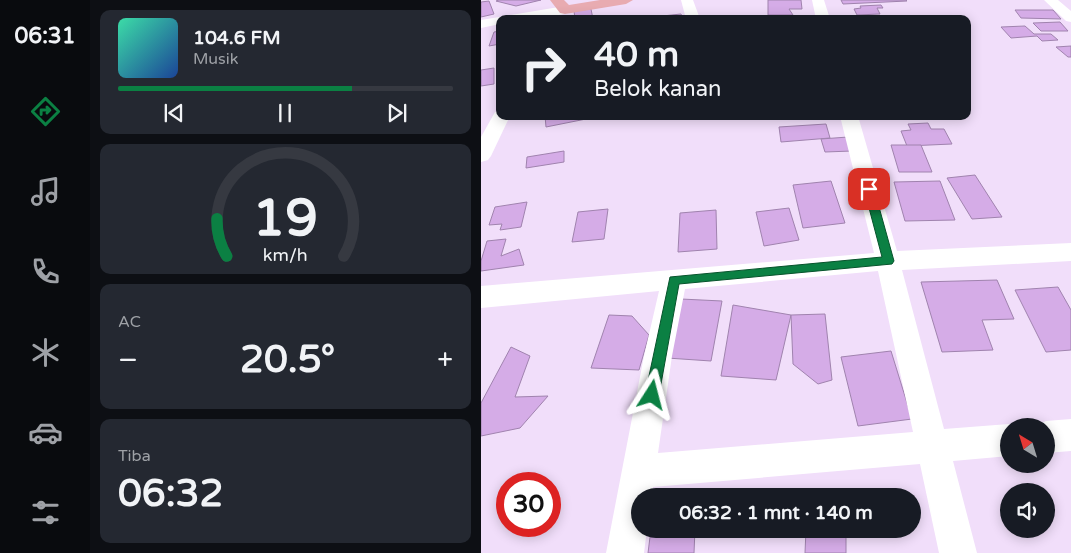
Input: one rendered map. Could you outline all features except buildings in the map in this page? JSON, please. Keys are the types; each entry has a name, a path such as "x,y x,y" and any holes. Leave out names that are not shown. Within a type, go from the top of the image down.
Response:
{"main road":[{"path":"556,10 627,0"}],"street":[{"path":"687,0 692,15"},
{"path":"818,0 822,15"},
{"path":"1050,0 1071,18"},
{"path":"530,15 556,10"},
{"path":"481,24 496,21"},
{"path":"481,156 499,120"},
{"path":"850,120 888,261 958,553"},
{"path":"481,297 888,261 1071,252"},
{"path":"625,553 658,356 674,280"},
{"path":"1055,436 1071,435"},
{"path":"639,472 1000,441"}],"route":[{"path":"652,395 674,280 888,261 869,189"}]}
